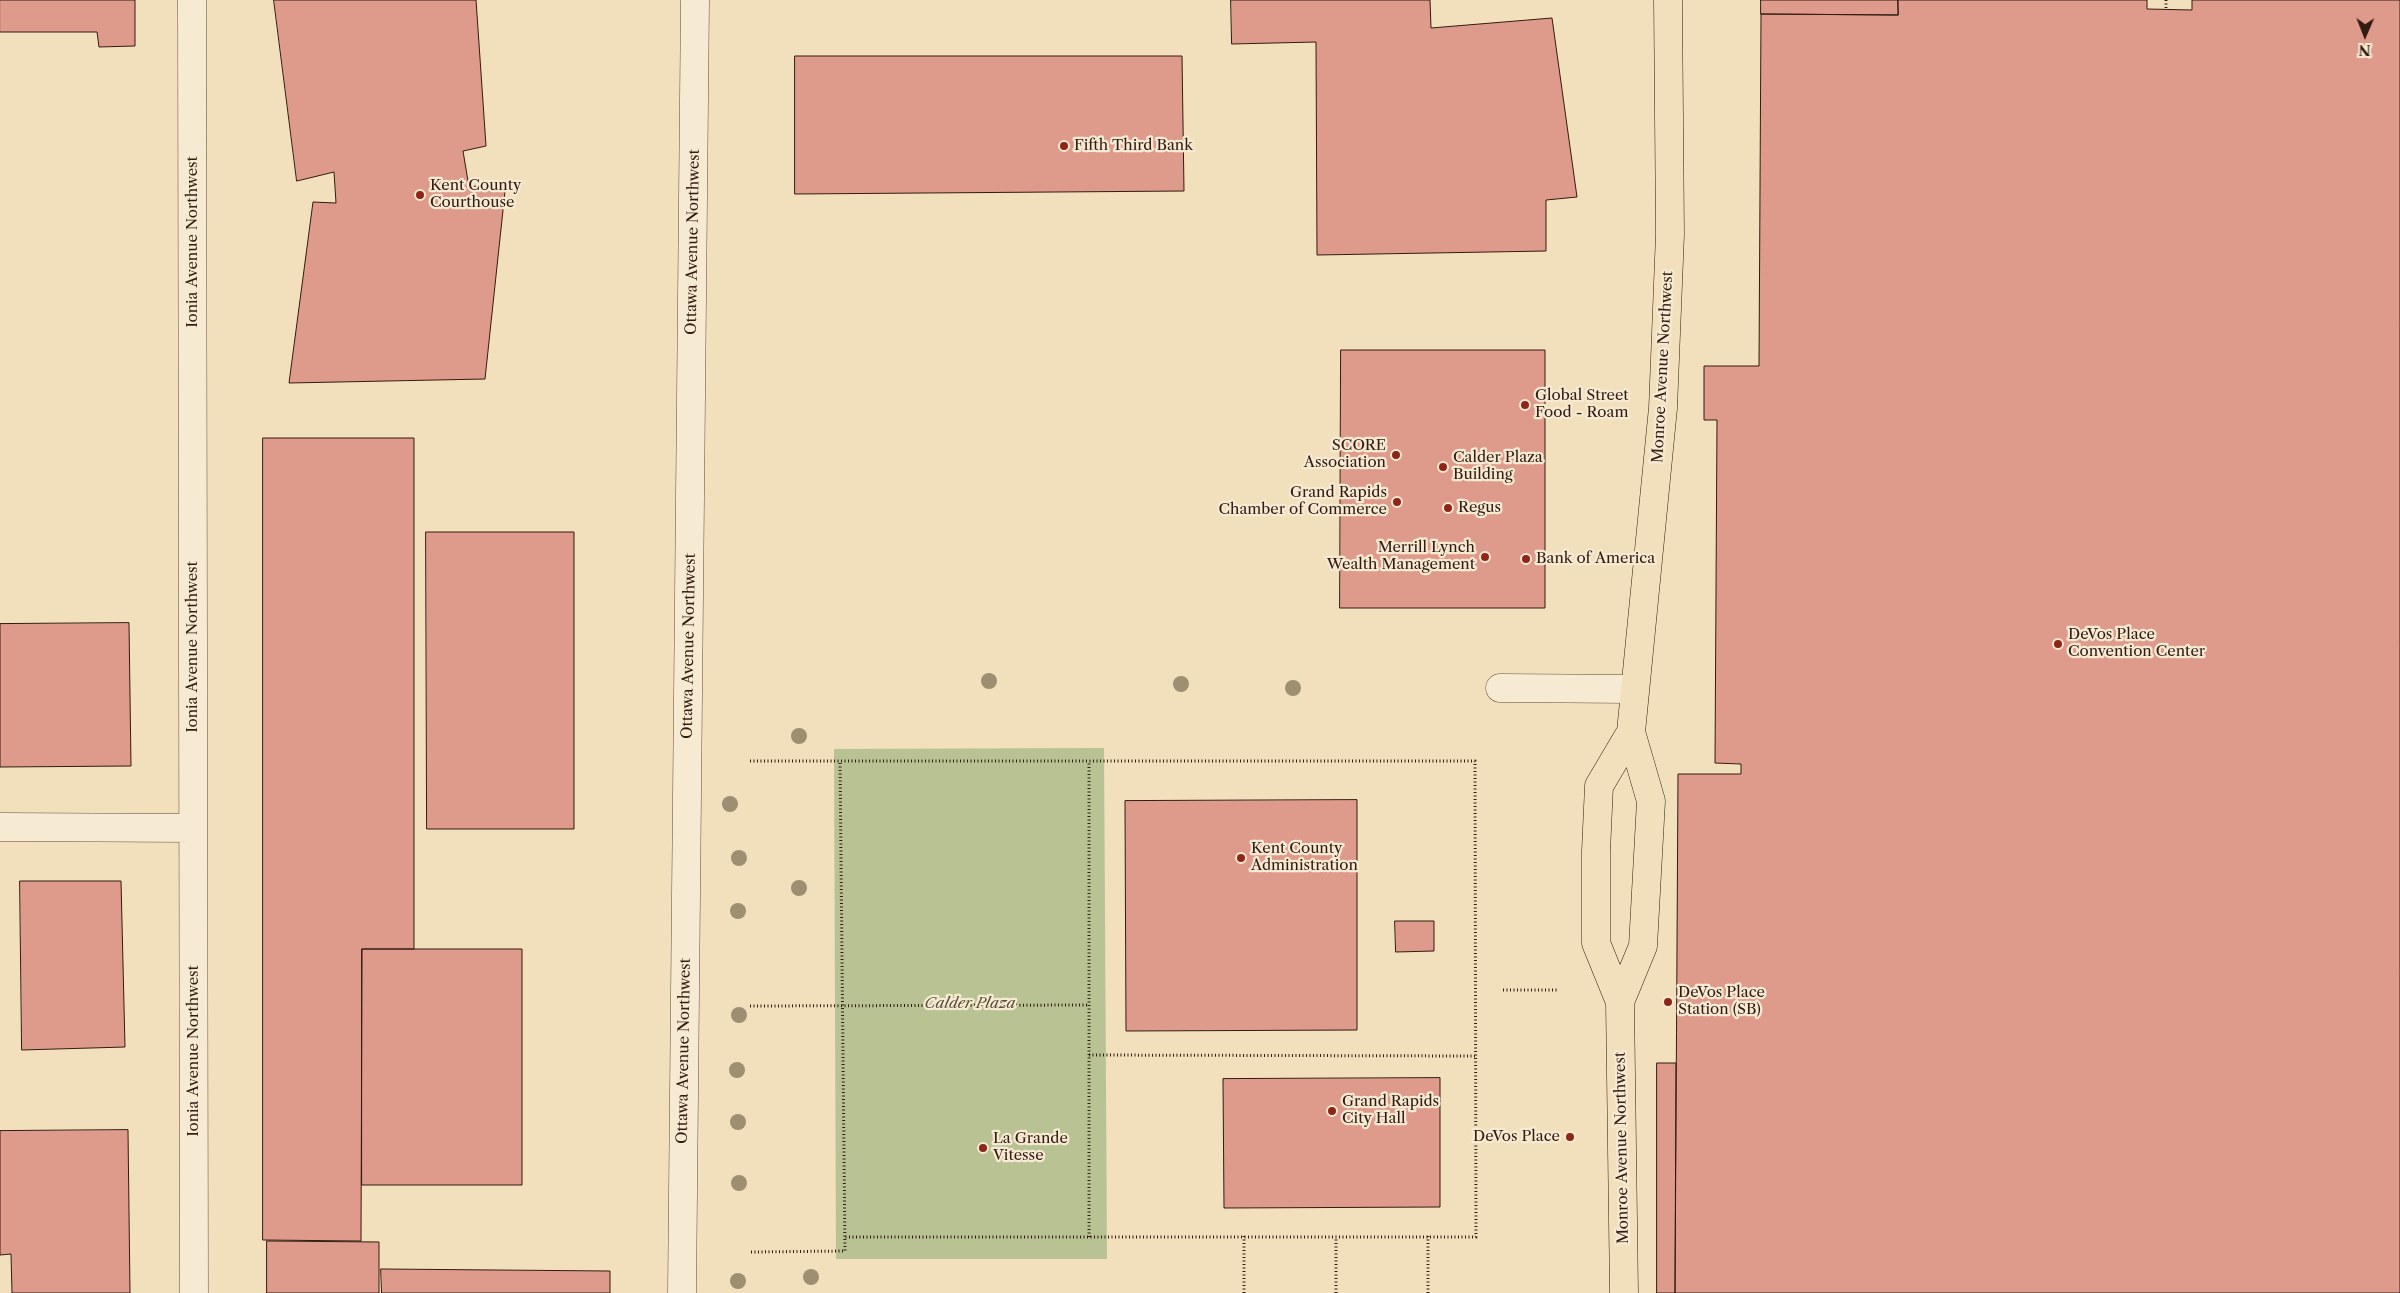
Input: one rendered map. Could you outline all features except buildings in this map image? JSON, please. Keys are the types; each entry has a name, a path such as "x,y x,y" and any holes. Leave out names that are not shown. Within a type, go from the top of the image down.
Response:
{"main road":[{"name":"Monroe Avenue Northwest","path":"1620,1002 1643,946 1651,801 1630,732 1663,408 1670,234 1668,0"},
{"name":"Monroe Avenue Northwest","path":"1624,1293 1620,1002 1596,943 1596,851 1599,786 1630,732"}],"street":[{"name":"Ionia Avenue Northwest","path":"192,0 194,1293"},
{"name":"Ottawa Avenue Northwest","path":"682,1293 695,0"},
{"path":"1500,688 1634,688"},
{"path":"0,827 193,828"}],"path":[{"path":"2166,0 2166,9"},
{"path":"750,761 1475,760 1476,1236 845,1237"},
{"path":"751,1252 845,1251 840,761"},
{"path":"1089,761 1089,1237"},
{"path":"1503,990 1556,990"},
{"path":"750,1006 1089,1005"},
{"path":"1089,1056 1476,1056"},
{"path":"1244,1236 1244,1293"},
{"path":"1428,1236 1428,1293"},
{"path":"1336,1237 1336,1293"}],"green space":[{"name":"Calder Plaza","path":"1104,748 1107,1259 836,1259 834,749"}],"place":[{"name":"Fifth Third Bank","path":"1064,146"},
{"name":"Kent County Courthouse","path":"420,195"},
{"name":"Global Street Food - Roam","path":"1525,405"},
{"name":"SCORE Association","path":"1396,455"},
{"name":"Calder Plaza Building","path":"1443,467"},
{"name":"Grand Rapids Chamber of Commerce","path":"1397,502"},
{"name":"Regus","path":"1448,508"},
{"name":"Merrill Lynch Wealth Management","path":"1485,557"},
{"name":"Bank of America","path":"1526,559"},
{"name":"DeVos Place Convention Center","path":"2058,644"},
{"name":"Kent County Administration","path":"1241,858"},
{"name":"DeVos Place Station (SB)","path":"1668,1002"},
{"name":"Grand Rapids City Hall","path":"1332,1111"},
{"name":"DeVos Place","path":"1570,1137"},
{"name":"La Grande Vitesse","path":"983,1148"}]}
